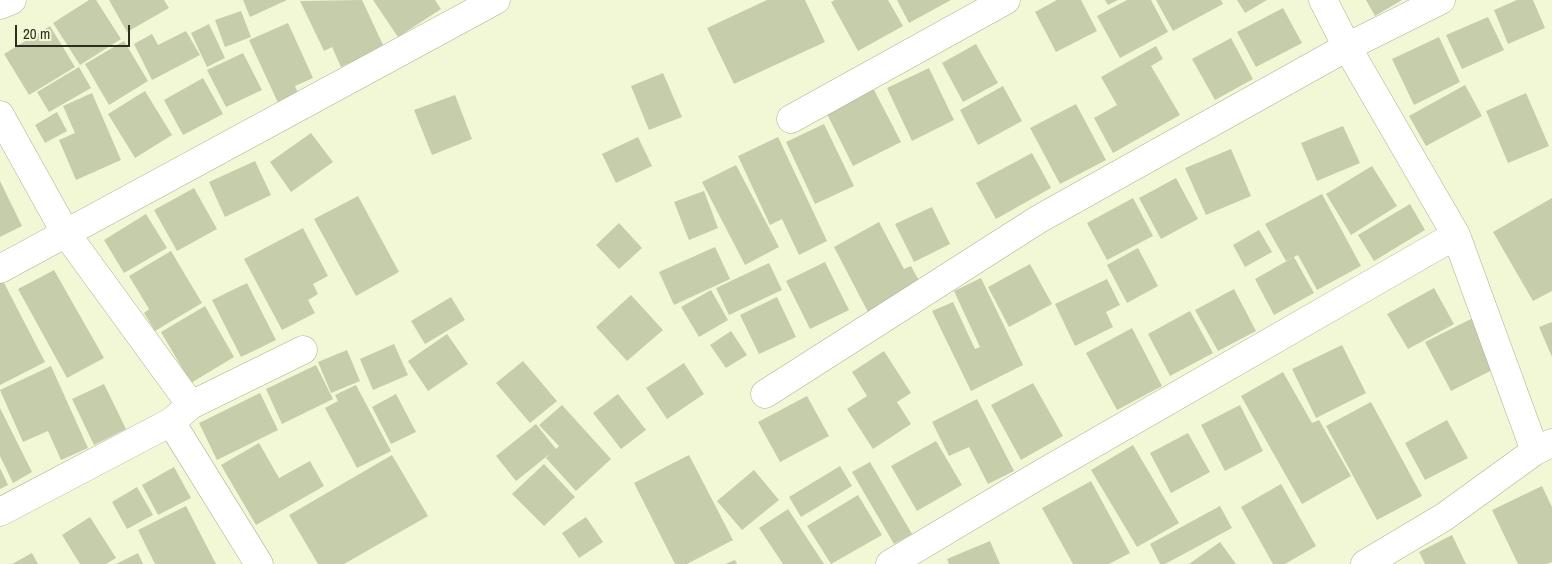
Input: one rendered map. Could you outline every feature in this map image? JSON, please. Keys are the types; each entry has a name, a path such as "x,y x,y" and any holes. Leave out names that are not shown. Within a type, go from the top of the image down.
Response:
{"street":[{"path":"0,6 12,0"},
{"path":"0,269 65,232 496,0"},
{"path":"791,119 1006,0"},
{"path":"1323,0 1456,235 1543,447 1444,517 1365,564"},
{"path":"765,394 1039,219 1348,47 1441,0"},
{"path":"0,115 65,232 181,413 260,564"},
{"path":"890,564 1039,475 1456,235"},
{"path":"0,512 181,413 303,350"}],"building":[{"path":"89,0 96,0 121,39 80,65 53,23"},
{"path":"109,0 164,0 169,8 127,32"},
{"path":"243,0 287,0 250,17"},
{"path":"362,0 384,47 341,67 332,47 324,51 300,1"},
{"path":"373,0 435,0 441,9 398,37"},
{"path":"767,0 805,0 825,42 734,84 707,28"},
{"path":"835,0 888,0 903,26 858,51 831,2"},
{"path":"897,0 951,0 909,23"},
{"path":"1057,0 1081,0 1097,31 1056,52 1035,12"},
{"path":"1105,0 1118,0 1108,5"},
{"path":"1127,0 1151,0 1168,32 1120,58 1097,16"},
{"path":"1156,0 1221,0 1223,4 1173,31"},
{"path":"1237,0 1267,0 1245,13"},
{"path":"1366,0 1402,0 1375,16"},
{"path":"1517,0 1533,0 1545,28 1508,44 1494,10"},
{"path":"1283,8 1302,43 1256,67 1237,32"},
{"path":"241,11 251,37 225,47 215,20"},
{"path":"1488,17 1504,50 1462,69 1446,35"},
{"path":"288,23 313,78 295,86 300,97 280,107 249,40"},
{"path":"209,24 225,58 207,67 191,33"},
{"path":"50,26 75,67 29,95 4,54"},
{"path":"186,31 200,55 152,80 134,44 152,34 158,45"},
{"path":"1439,37 1460,82 1414,105 1392,59"},
{"path":"1231,38 1253,79 1215,100 1192,59"},
{"path":"124,41 148,81 109,105 85,64"},
{"path":"976,44 998,83 963,102 942,63"},
{"path":"1156,46 1163,59 1151,66 1180,115 1113,153 1094,118 1117,105 1101,77"},
{"path":"243,53 262,90 226,107 207,70"},
{"path":"79,67 91,88 49,112 37,92"},
{"path":"929,68 954,120 912,141 887,88"},
{"path":"663,73 682,117 649,130 631,86"},
{"path":"203,78 223,114 183,135 164,100"},
{"path":"1465,85 1482,116 1426,146 1409,116"},
{"path":"872,86 901,142 853,166 825,110"},
{"path":"1003,86 1022,121 978,145 960,110"},
{"path":"145,91 172,135 135,158 108,114"},
{"path":"92,93 121,160 76,180 59,140 75,133 63,106"},
{"path":"1526,93 1549,146 1508,163 1486,111"},
{"path":"455,95 472,139 432,155 414,110"},
{"path":"1076,104 1106,160 1060,184 1030,128"},
{"path":"57,112 67,131 45,143 35,125"},
{"path":"824,124 854,186 815,204 786,142"},
{"path":"1343,126 1360,163 1317,181 1301,143"},
{"path":"311,133 333,162 291,192 270,162"},
{"path":"638,137 652,166 616,183 602,154"},
{"path":"778,137 827,241 799,255 782,219 770,225 738,156"},
{"path":"1231,149 1251,196 1206,215 1185,168"},
{"path":"1032,153 1051,188 996,219 976,183"},
{"path":"255,161 271,195 225,217 209,182"},
{"path":"736,165 779,247 745,265 702,182"},
{"path":"1372,166 1397,206 1351,235 1326,194"},
{"path":"1176,178 1198,219 1161,239 1139,198"},
{"path":"0,181 22,226 0,237"},
{"path":"194,188 217,229 177,251 154,210"},
{"path":"704,191 718,228 689,240 674,202"},
{"path":"1322,194 1361,266 1317,290 1298,255 1286,261 1265,224"},
{"path":"358,196 399,272 356,296 314,219"},
{"path":"1133,198 1153,236 1107,260 1087,223"},
{"path":"1552,198 1552,291 1533,301 1493,232"},
{"path":"1410,204 1425,230 1374,261 1358,235"},
{"path":"932,207 950,244 914,262 895,224"},
{"path":"146,214 167,248 124,273 104,240"},
{"path":"879,222 904,269 911,266 922,286 869,314 834,247"},
{"path":"619,223 642,248 619,269 596,245"},
{"path":"303,228 328,276 313,284 318,294 308,300 315,313 282,330 244,259"},
{"path":"1259,230 1272,252 1245,267 1233,245"},
{"path":"715,247 730,279 674,305 659,272"},
{"path":"1138,248 1158,286 1127,303 1107,265"},
{"path":"171,251 202,303 155,331 144,313 149,309 129,276"},
{"path":"1294,257 1314,293 1274,315 1255,279"},
{"path":"825,262 849,310 810,329 786,281"},
{"path":"769,263 782,290 729,315 716,288"},
{"path":"1030,264 1052,304 1009,327 988,287"},
{"path":"54,270 104,358 67,378 18,289"},
{"path":"981,278 1023,365 971,391 932,311 953,302 975,349 980,347 954,291"},
{"path":"1107,279 1120,305 1106,312 1113,327 1075,346 1055,304"},
{"path":"3,281 45,362 0,385 0,282"},
{"path":"247,283 276,340 241,357 212,300"},
{"path":"1434,288 1454,324 1408,349 1387,314"},
{"path":"1234,289 1256,331 1218,351 1195,310"},
{"path":"711,290 728,320 699,337 681,307"},
{"path":"631,295 663,330 627,361 596,327"},
{"path":"451,297 465,320 425,344 411,321"},
{"path":"777,297 796,337 759,354 740,315"},
{"path":"205,306 234,357 191,383 161,332"},
{"path":"1190,311 1213,353 1170,376 1148,334"},
{"path":"1473,318 1498,367 1451,391 1425,342"},
{"path":"1552,322 1552,357 1539,327"},
{"path":"1132,328 1162,386 1117,410 1086,353"},
{"path":"731,331 747,355 726,368 710,345"},
{"path":"447,334 468,364 428,391 408,361"},
{"path":"394,344 408,375 373,390 360,359"},
{"path":"1342,345 1366,393 1316,418 1292,369"},
{"path":"347,350 360,381 331,393 318,362"},
{"path":"884,351 911,393 897,402 911,424 873,449 847,409 867,396 852,372"},
{"path":"523,361 557,401 530,423 496,383"},
{"path":"684,363 704,394 667,419 646,388"},
{"path":"316,365 333,399 282,424 266,389"},
{"path":"51,366 88,448 61,460 48,431 23,442 0,390"},
{"path":"1283,372 1312,423 1319,420 1351,476 1302,504 1241,396"},
{"path":"1033,383 1063,436 1021,460 991,405"},
{"path":"104,384 126,429 94,445 72,399"},
{"path":"356,385 391,451 357,468 325,408 338,401 335,395"},
{"path":"260,393 278,430 217,460 199,423"},
{"path":"396,394 416,432 391,444 372,407"},
{"path":"618,394 646,430 621,449 593,413"},
{"path":"807,396 829,436 780,462 758,422"},
{"path":"977,399 1014,471 988,484 969,447 949,456 932,422"},
{"path":"1371,402 1422,496 1377,520 1326,426"},
{"path":"562,405 611,459 576,491 546,458 551,453 516,481 496,456 536,424 556,449 559,446 539,425"},
{"path":"1240,405 1263,451 1225,471 1201,425"},
{"path":"0,408 32,472 13,483 0,456"},
{"path":"1447,420 1468,458 1425,480 1405,443"},
{"path":"1188,433 1210,472 1171,493 1150,453"},
{"path":"936,441 962,485 917,511 891,466"},
{"path":"259,443 279,478 310,461 324,486 256,525 221,465"},
{"path":"1133,445 1179,523 1137,547 1091,470"},
{"path":"392,455 428,516 344,564 318,564 289,515"},
{"path":"689,455 733,540 687,564 675,564 634,483"},
{"path":"870,462 912,534 894,544 852,472"},
{"path":"544,464 575,497 544,526 512,494"},
{"path":"840,466 852,486 801,517 789,497"},
{"path":"174,467 191,498 158,515 142,485"},
{"path":"0,468 8,485 0,489"},
{"path":"754,470 779,500 742,530 717,501"},
{"path":"1091,481 1130,553 1109,564 1073,564 1042,508"},
{"path":"1281,484 1316,546 1285,564 1273,564 1241,507"},
{"path":"1542,486 1552,507 1552,562 1547,564 1518,564 1492,510"},
{"path":"137,487 153,515 127,529 112,502"},
{"path":"858,495 882,535 831,564 807,526"},
{"path":"186,506 216,564 155,564 138,530"},
{"path":"1220,506 1232,528 1165,564 1160,564 1150,544"},
{"path":"788,509 824,564 783,564 759,528"},
{"path":"90,517 116,558 106,564 80,564 62,535"},
{"path":"586,517 603,542 579,558 562,533"},
{"path":"1452,535 1466,564 1425,564 1419,552"},
{"path":"990,541 1000,564 949,564 947,559"},
{"path":"1220,542 1236,564 1189,564"},
{"path":"32,553 38,564 12,564"},
{"path":"138,553 143,564 116,564"},
{"path":"735,560 737,564 725,564"}]}
